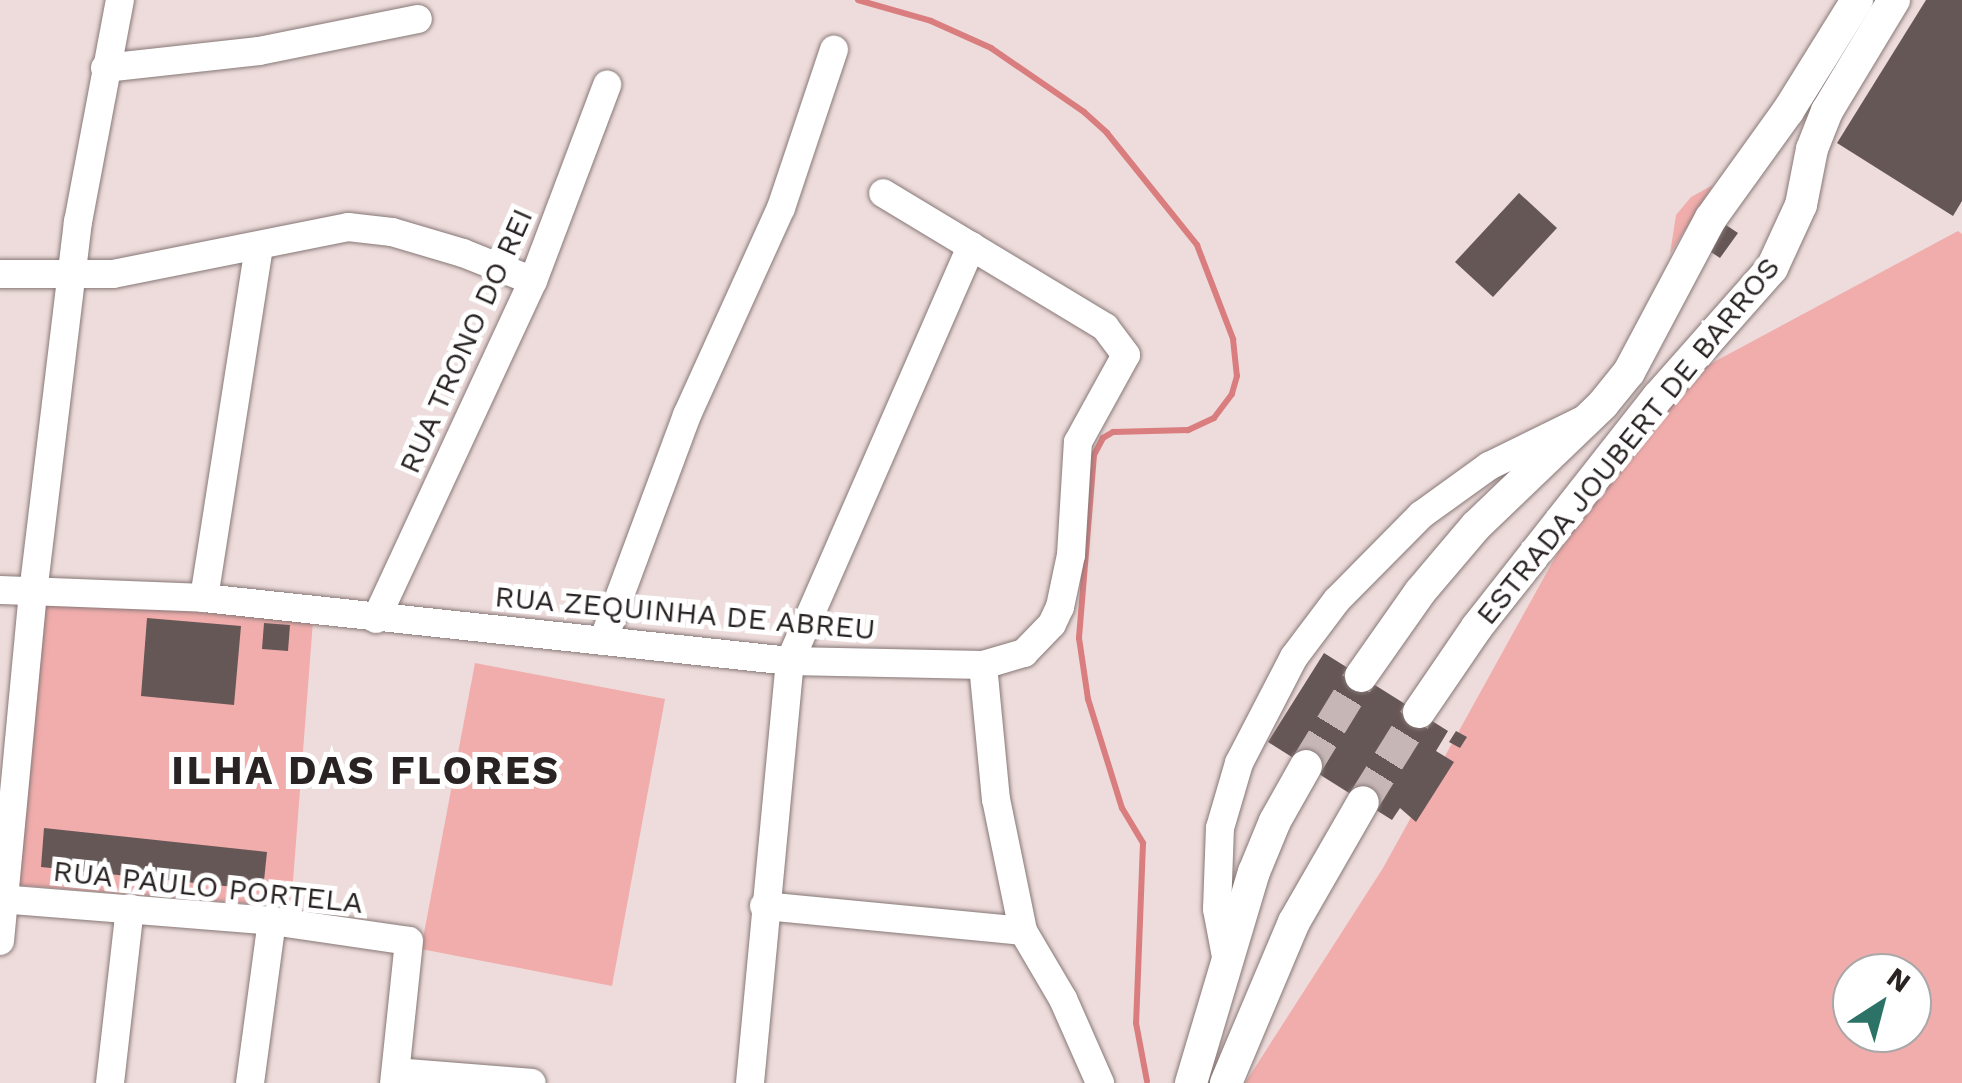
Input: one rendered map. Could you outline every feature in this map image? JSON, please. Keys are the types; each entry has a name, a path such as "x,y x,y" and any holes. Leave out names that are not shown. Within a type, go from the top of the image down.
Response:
{"main road":[{"name":"ESTRADA JOUBERT DE BARROS","path":"1361,676 1420,592 1466,537 1588,418 1629,372 1710,218 1788,110 1857,0"},
{"name":"ESTRADA JOUBERT DE BARROS","path":"1419,712 1477,627 1622,442 1772,268 1801,206 1812,149 1826,111 1894,0"},
{"path":"1190,1083 1264,846 1306,766"},
{"path":"1226,1083 1294,922 1363,802"}],"street":[{"path":"0,941 33,593 72,276 105,68 120,0"},
{"path":"105,68 217,58 418,18"},
{"path":"604,641 688,415 782,208 834,50"},
{"name":"RUA TRONO DO REI","path":"376,619 533,281 607,85"},
{"path":"750,1083 790,661 971,246 883,193"},
{"path":"0,274 112,274 348,227 392,232 464,253 533,281"},
{"path":"204,598 259,246"},
{"name":"RUA ZEQUINHA DE ABREU","path":"0,590 204,598 790,661 983,664 1024,652 1052,624 1060,607 1070,554 1075,464 1085,424 1123,367 1126,355 1120,342 1105,328 971,246"},
{"path":"1227,962 1217,909 1220,828 1250,737 1294,657 1336,600 1421,515 1489,466 1588,418"},
{"path":"983,664 994,784 1023,932 1062,999 1100,1083"},
{"name":"RUA PAULO PORTELA","path":"3,899 272,921 409,942 394,1077"},
{"path":"764,906 1023,932"},
{"path":"110,1083 130,908"},
{"path":"250,1083 272,921"},
{"path":"394,1077 532,1083"}],"shaded area":[{"path":"1713,185 1670,254 1676,215 1691,197"},
{"path":"1958,231 1962,234 1962,1083 1245,1083 1383,868 1578,516 1669,386"},
{"path":"37,599 313,621 291,907 16,885"},
{"path":"475,663 665,699 612,986 421,949"}],"building":[{"path":"1926,0 1962,0 1962,201 1953,216 1837,143"},
{"path":"1519,193 1557,228 1493,297 1455,262"},
{"path":"1726,225 1738,233 1720,258 1708,250"},
{"path":"147,618 241,626 234,705 141,696"},
{"path":"264,623 290,625 288,651 262,649"},
{"path":"1324,653 1448,731 1436,751 1454,762 1416,822 1400,808 1392,820 1268,742"},
{"path":"1456,731 1467,737 1460,748 1449,742"},
{"path":"44,828 267,852 263,890 41,867"}],"waterway":[{"path":"858,0 931,21 991,48 1084,112 1107,133 1197,245 1233,339 1237,376 1232,394 1214,418 1188,430 1113,432 1103,438 1094,455 1079,638 1088,699 1122,808 1143,843 1136,1023 1147,1081"}],"tunnel":[{"path":"1306,766 1361,676"},
{"path":"1363,802 1419,712"}],"district":[{"name":"ILHA DAS FLORES","path":"366,771"}]}
